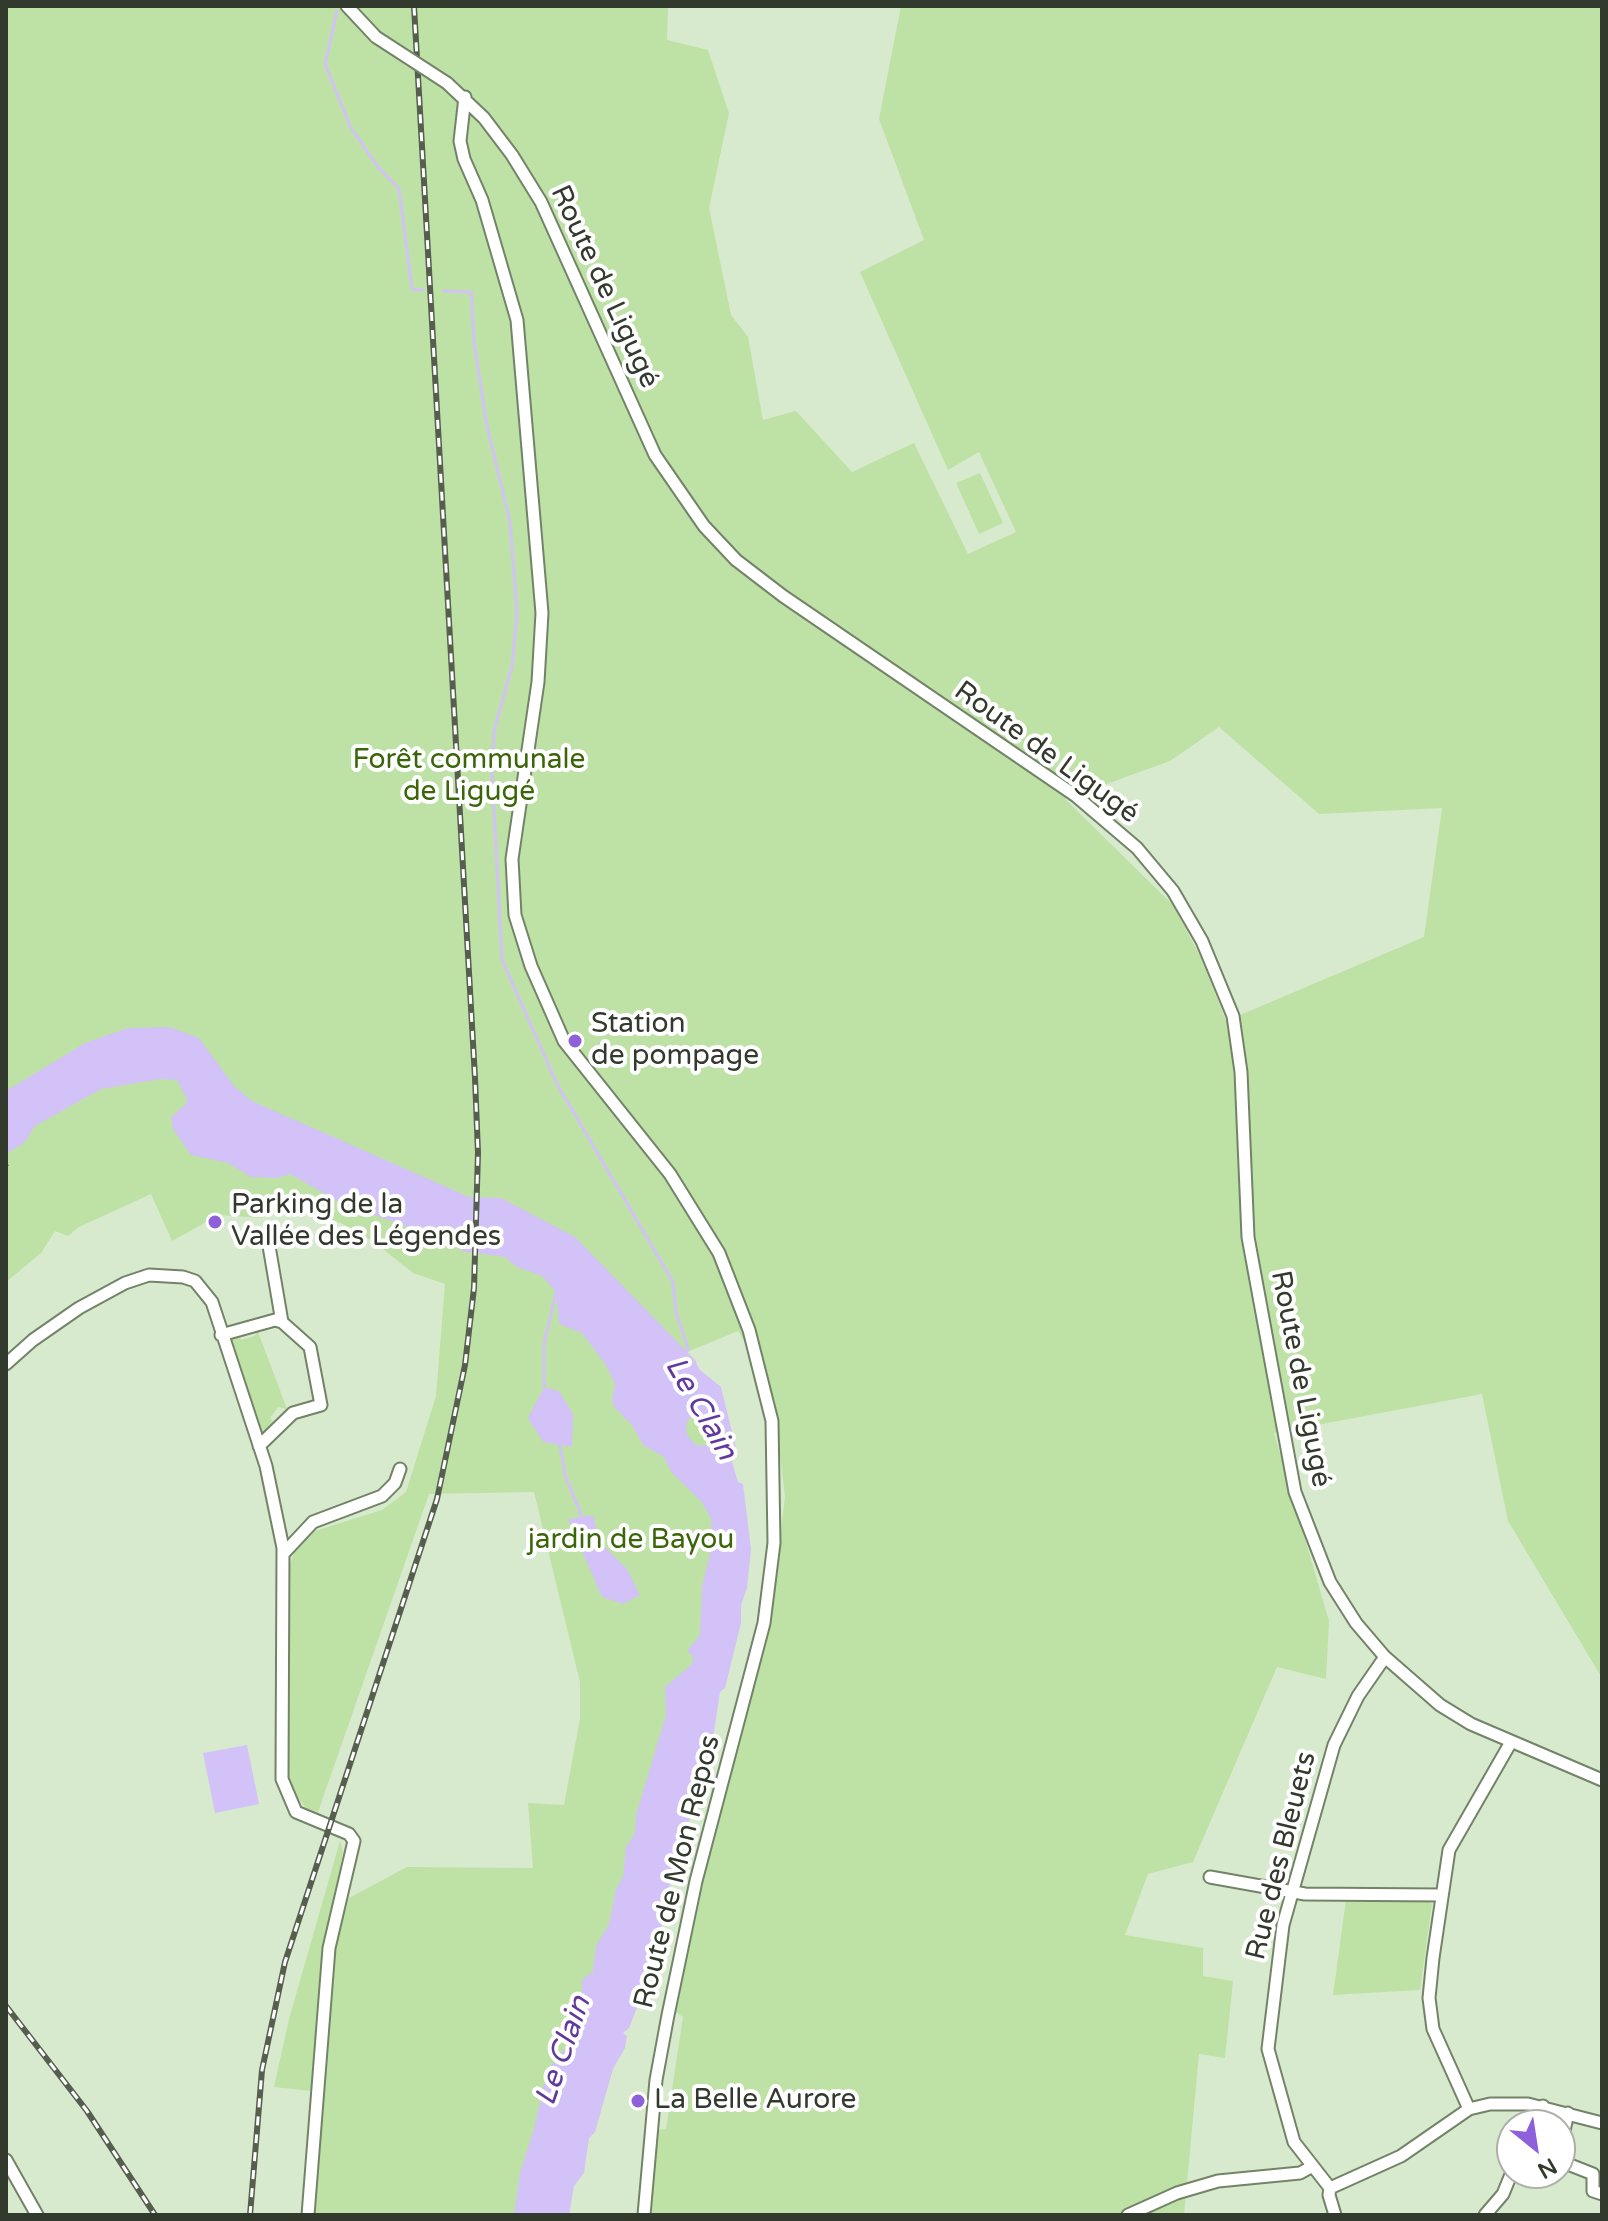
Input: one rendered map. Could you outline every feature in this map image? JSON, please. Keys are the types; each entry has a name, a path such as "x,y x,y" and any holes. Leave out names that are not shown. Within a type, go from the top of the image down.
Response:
{"street":[{"name":"Route de Ligugé","path":"347,6 376,37 465,97 512,155 541,202 655,455 704,526 736,560 783,596 1076,796 1137,848 1180,904 1202,941 1233,1016 1241,1072 1248,1237 1295,1492 1330,1582 1356,1623 1385,1657 1440,1705 1471,1724 1602,1780"},
{"path":"460,141 465,97"},
{"path":"460,141 468,125 484,118"},
{"name":"Route de Mon Repos","path":"460,141 464,159 482,200 517,320 542,613 537,693 512,859 515,915 531,966 564,1041 670,1174 719,1253 749,1330 772,1421 774,1543 758,1657 696,1881 668,2015 656,2080 644,2215"},
{"path":"269,1246 282,1322"},
{"path":"6,1364 33,1340 79,1308 125,1283 149,1275 183,1277 195,1281 212,1302 277,1508 283,1553 282,1779 296,1811 349,1834 354,1841 329,1948 308,2215"},
{"path":"221,1335 275,1320 282,1322 310,1347 323,1401 321,1405 293,1413 259,1446"},
{"path":"283,1553 313,1522 382,1496 395,1483 400,1469"},
{"name":"Rue des Bleuets","path":"1330,2188 1311,2167 1287,2125 1268,2049 1283,1925 1334,1745 1358,1696 1385,1657"},
{"path":"1469,2109 1455,2086 1433,2029 1429,1998 1441,1895 1453,1840 1511,1742"},
{"path":"1210,1877 1293,1892 1441,1895"},
{"path":"1335,2215 1330,2188 1401,2156 1469,2109 1490,2104 1554,2109"},
{"path":"1576,2115 1602,2123"},
{"path":"6,2160 37,2215"},
{"path":"1128,2215 1177,2193 1218,2181 1300,2173 1311,2167"},
{"path":"1576,2167 1593,2174 1593,2191 1602,2194"},
{"path":"1485,2215 1505,2189"}],"green space":[{"name":"Forêt communale de Ligugé","path":"6,6 668,6 667,40 708,50 729,113 709,208 731,315 748,337 763,420 796,411 852,472 914,443 968,554 1016,532 979,452 948,470 860,272 924,240 879,119 901,6 1602,6 1602,1678 1508,1521 1482,1394 1274,1433 1329,1621 1326,1679 1277,1667 1193,1862 1148,1874 1125,1935 1203,1948 1203,1976 1233,1981 1225,2058 1199,2054 1184,2215 651,2215 657,2130 666,2129 683,2017 674,2011 704,1872 768,1636 785,1497 775,1413 761,1368 738,1331 675,1357 716,1433 720,1581 537,2215 312,2215 334,1946 349,1898 407,1867 533,1868 528,1803 564,1805 580,1719 580,1682 534,1492 429,1494 318,1812 306,1808 293,1792 284,1765 289,1568 294,1552 315,1531 382,1510 406,1492 436,1396 445,1284 413,1273 374,1242 339,1222 260,1200 263,1218 219,1215 172,1241 151,1194 79,1227 68,1236 55,1231 41,1253 6,1282","holes":["1219,727 1319,814 1442,808 1424,937 1226,1021 1201,958 1173,905 1065,799 1170,761"]},
{"path":"980,473 1003,523 979,534 956,483"},
{"path":"257,1329 287,1409 278,1407 270,1418 275,1423 263,1436 229,1342 239,1334 241,1340 255,1336"},
{"path":"340,1841 343,1852 321,1968 312,2091 274,2087 289,2019"},
{"path":"1420,1897 1432,1904 1420,1990 1333,1995 1346,1900"}],"water":[{"name":"Le Clain","path":"169,1027 199,1038 234,1086 252,1101 469,1197 501,1198 575,1237 695,1360 699,1369 721,1387 738,1456 732,1462 738,1482 743,1484 751,1549 747,1588 741,1605 741,1623 725,1688 720,1692 712,1745 668,1891 655,1962 629,2028 623,2033 627,2036 625,2048 613,2069 595,2132 589,2138 584,2173 574,2186 569,2215 514,2215 520,2173 547,2071 566,2047 566,2032 582,1992 582,1980 593,1971 596,1946 609,1924 616,1889 623,1877 626,1847 635,1833 636,1815 666,1715 665,1687 692,1664 693,1656 687,1651 700,1635 702,1586 712,1546 711,1518 701,1501 671,1472 664,1457 643,1445 632,1425 614,1407 615,1384 606,1365 582,1333 559,1324 556,1292 542,1276 517,1267 505,1257 462,1251 456,1246 451,1248 449,1243 432,1235 345,1205 290,1174 277,1178 251,1177 228,1163 191,1155 173,1129 171,1117 186,1104 187,1099 177,1080 160,1079 101,1089 35,1126 24,1143 6,1154 6,1091 85,1043 128,1028","holes":["693,1413 707,1428 706,1446 696,1445 687,1435 686,1424"]},
{"path":"544,1387 559,1391 573,1414 572,1447 543,1442 528,1418"},
{"path":"593,1515 600,1542 627,1569 640,1595 623,1604 602,1597 568,1519"},
{"path":"247,1745 259,1804 215,1813 203,1753"}],"waterway":[{"path":"337,11 325,64 350,126 377,166 399,189 412,289 423,290"},
{"name":"Le Clain","path":"444,291 471,292 474,342 487,426 510,522 517,613 512,667 494,730 492,775 502,960 557,1084 673,1282 676,1313 688,1348 686,1354"},
{"path":"544,1387 544,1344 556,1292"},
{"path":"560,1445 565,1475 582,1517"}],"railway":[{"path":"250,2215 262,2070 285,1962 437,1499 465,1365 474,1288 478,1153 475,1078 414,6"},
{"path":"6,2006 87,2111 155,2215"}],"place":[{"name":"Station de pompage","path":"575,1041"},
{"name":"Parking de la Vallée des Légendes","path":"215,1222"},
{"name":"La Belle Aurore","path":"638,2101"}],"park label":[{"name":"jardin de Bayou","path":"631,1541"}]}
